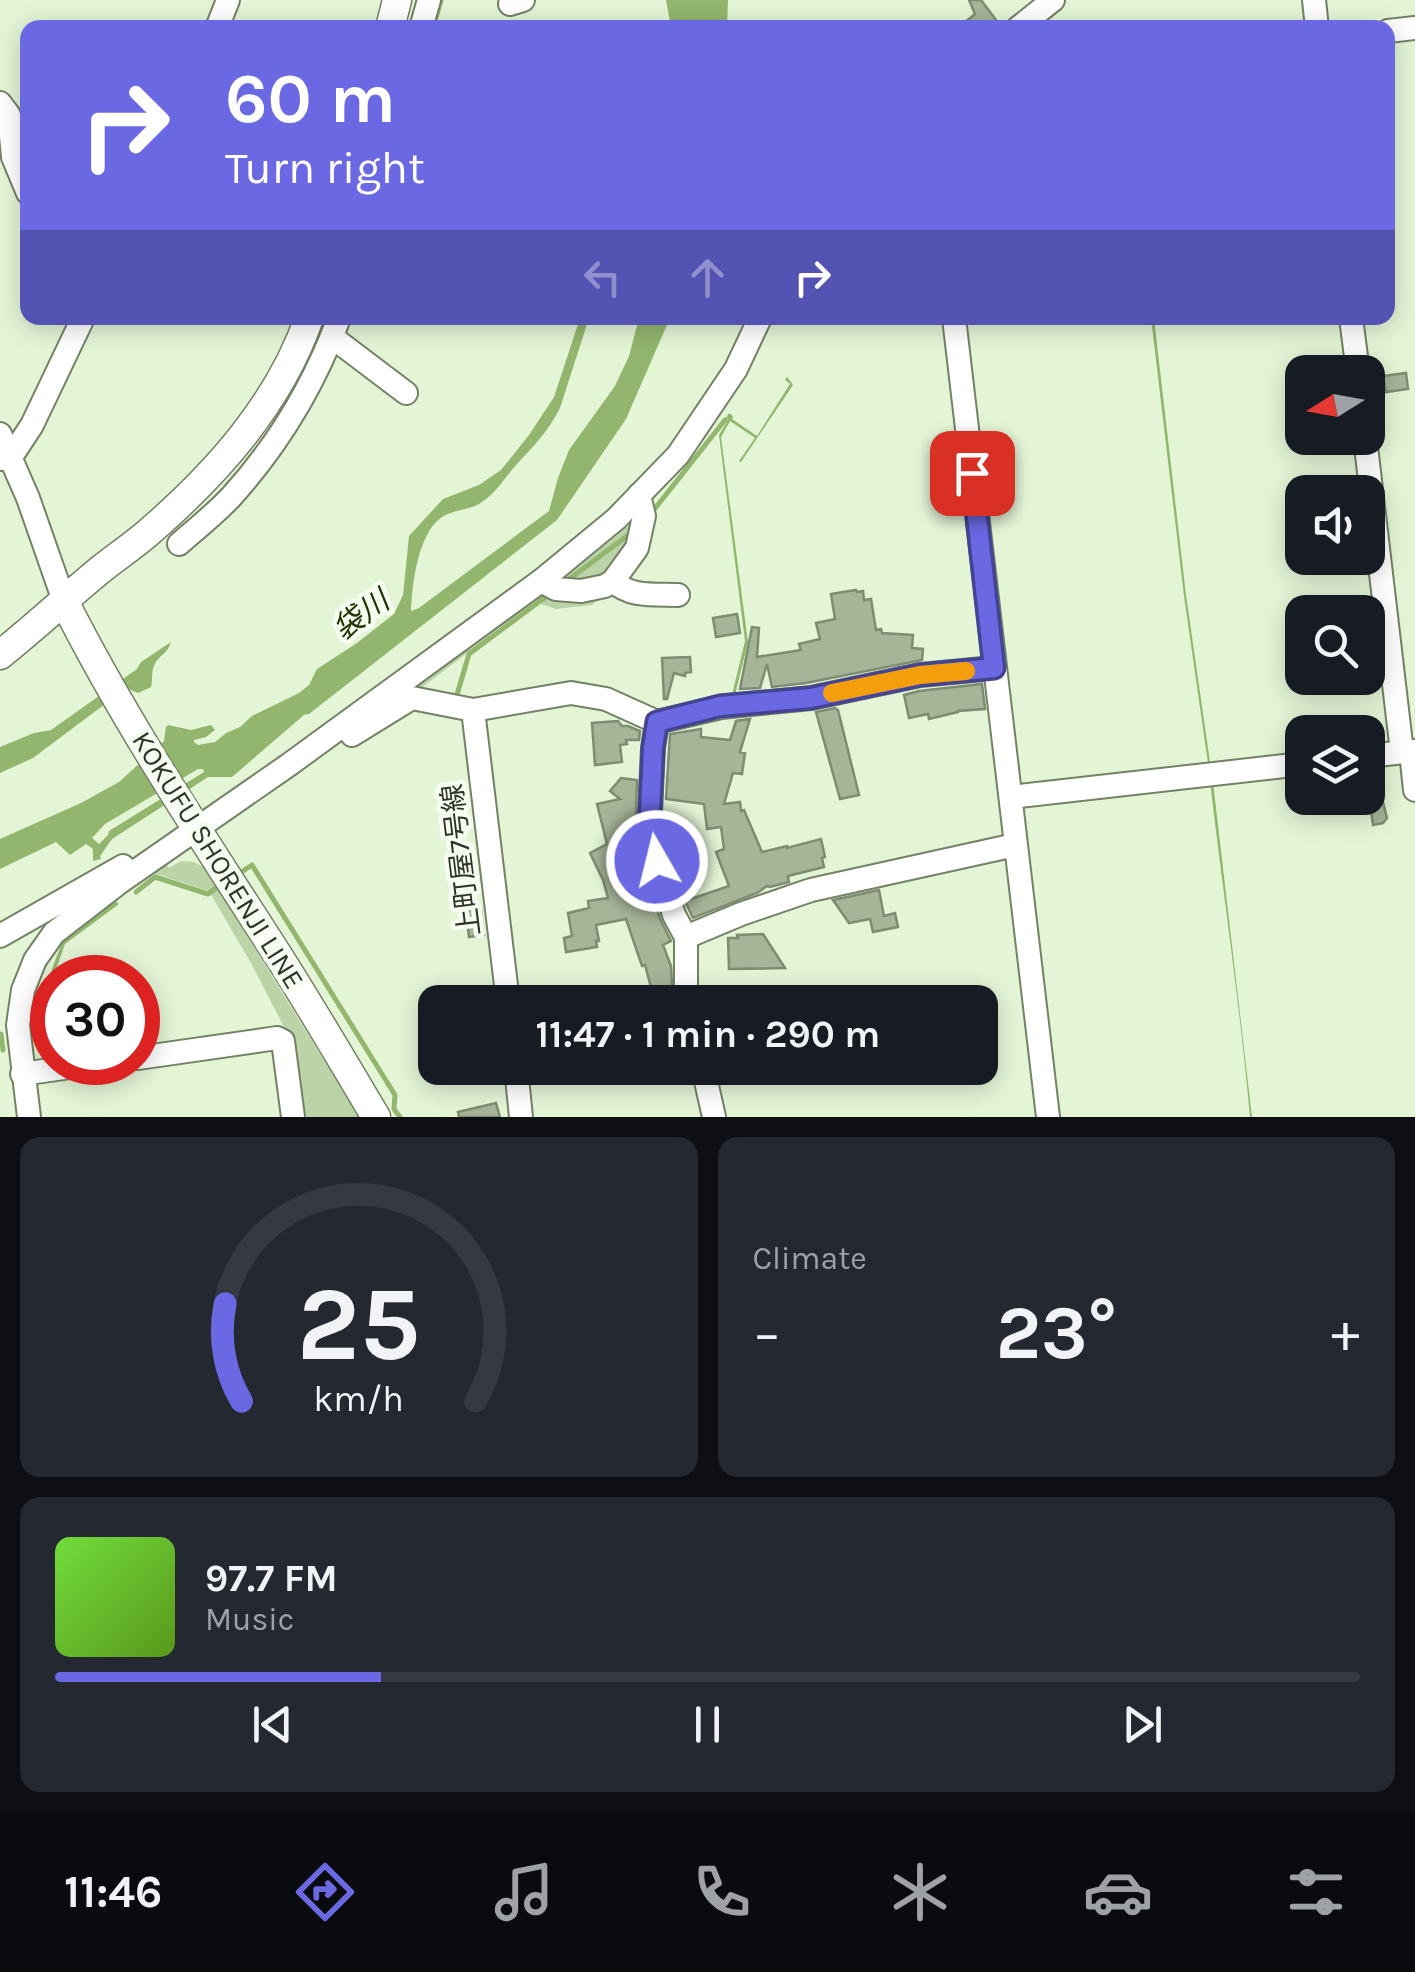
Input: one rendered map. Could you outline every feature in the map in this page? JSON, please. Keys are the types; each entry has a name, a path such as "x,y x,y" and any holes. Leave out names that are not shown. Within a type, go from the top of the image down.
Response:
{"main road":[{"path":"0,656 146,535 208,477 262,410 287,369 306,325"},
{"name":"KOKUFU SHORENJI LINE","path":"64,602 103,677 376,1117"}],"street":[{"path":"1028,20 1053,0"},
{"path":"0,103 10,116 13,157 20,173"},
{"path":"5,458 32,425 80,325"},
{"path":"29,1117 18,1025 23,990 35,960 54,933 145,864 189,816 290,764 540,581 616,519 678,455 736,368 757,325"},
{"path":"955,325 1048,1117"},
{"path":"1352,325 1356,355"},
{"path":"179,544 230,498 286,426 336,327 406,393"},
{"path":"0,434 5,458 28,498 64,602"},
{"path":"1367,455 1415,790"},
{"path":"540,581 556,589 582,590 614,581 638,548 644,516 639,495"},
{"path":"614,581 622,589 637,594 678,595"},
{"path":"290,764 320,755 412,698 473,710 571,693 606,700 657,722 720,706 811,698 920,675 994,668"},
{"name":"上町屋7号線","path":"473,710 506,985"},
{"path":"657,722 649,834 674,915 686,937 686,985"},
{"path":"1010,797 1285,766"},
{"path":"686,937 770,902 811,890 1016,846"},
{"path":"0,936 120,866 145,864"},
{"path":"160,1055 277,1038 282,1041 293,1117"},
{"path":"22,1074 30,1073"},
{"path":"518,1085 522,1117"},
{"path":"707,1085 714,1117"}],"shaded area":[{"path":"666,0 728,0 727,20 670,20"},
{"path":"578,325 587,325 560,408 546,431 485,500 442,517 427,535 415,574 411,611 549,511 569,450 615,386 637,325 667,325 626,419 557,520 304,715 232,777 208,777 112,839 101,859 93,861 93,849 86,844 70,855 56,842 0,869 0,839 119,782 164,741 168,725 191,730 211,725 215,730 194,742 215,742 252,716 309,685 317,669 394,614 403,595 409,536 443,499 479,485 501,470 554,397","holes":["198,769 204,772 109,831 99,844 92,838 105,824"]},
{"path":"1152,325 1209,770 1184,596"},
{"path":"787,377 793,385 741,462 755,438 730,421 721,437 748,642 732,695 745,641 719,435 729,413 757,436 790,384 785,380"},
{"path":"634,521 639,521 611,577 556,585"},
{"path":"538,586 612,589 592,605 556,609 535,602 417,691 405,693"},
{"path":"171,642 154,666 151,687 138,693 129,689 33,758 0,773 0,747 51,730"},
{"path":"1213,782 1252,1117 1250,1117"},
{"path":"181,861 205,868 359,1117 296,1117 284,1027 209,891 153,873 166,864 169,868"},
{"path":"116,901 119,904 65,944 61,955 57,955 62,942"}],"building":[{"path":"969,0 981,0 996,20 968,20 975,14"},
{"path":"1406,373 1408,389 1386,392 1385,376"},
{"path":"863,591 864,600 871,599 876,630 913,635 912,648 923,649 922,660 772,687 767,664 760,688 740,689 752,627 759,628 757,657 801,650 799,644 820,639 816,623 835,619 831,594"},
{"path":"737,614 740,633 716,637 713,618"},
{"path":"690,657 691,672 685,676 674,673 664,699 662,658"},
{"path":"982,684 985,709 929,719 928,714 909,718 904,695"},
{"path":"835,708 859,795 840,799 816,712"},
{"path":"750,719 740,752 745,753 742,774 733,773 724,804 740,802 762,852 821,839 824,867 788,876 789,882 767,886 693,918 685,901 729,886 716,852 724,849 721,827 707,829 704,804 666,799 670,734 701,729 701,737 730,740 736,721"},
{"path":"618,721 640,731 639,740 626,740 627,744 620,745 622,762 595,765 592,723"},
{"path":"621,778 637,780 635,838 660,919 671,941 663,945 671,966 672,985 650,985 626,919 596,925 597,947 566,952 564,938 572,936 568,913 589,908 588,901 608,898 590,853 607,844 597,804 620,799 610,791"},
{"path":"1385,810 1387,818 1383,823 1373,825 1372,815 1385,815"},
{"path":"879,890 884,916 895,913 898,927 873,932 870,919 849,923 833,900"},
{"path":"481,909 484,935 469,937 466,911"},
{"path":"763,934 785,968 729,969 728,938"},
{"path":"496,1103 500,1117 459,1117 458,1112"}],"waterway":[{"path":"435,20 441,0"},
{"path":"653,511 725,420"},
{"path":"568,580 631,533"},
{"path":"456,698 469,654 551,593"},
{"path":"243,871 252,865 395,1095 394,1109 400,1117"},
{"path":"136,892 155,877 208,894 216,888"},
{"path":"1,1034 3,1050"}],"slow traffic":[{"path":"832,693 920,675 966,671"}],"route":[{"path":"657,861 649,834 657,722 720,706 811,698 920,675 994,668 972,473"}],"water label":[{"name":"袋川","path":"361,615"}]}
